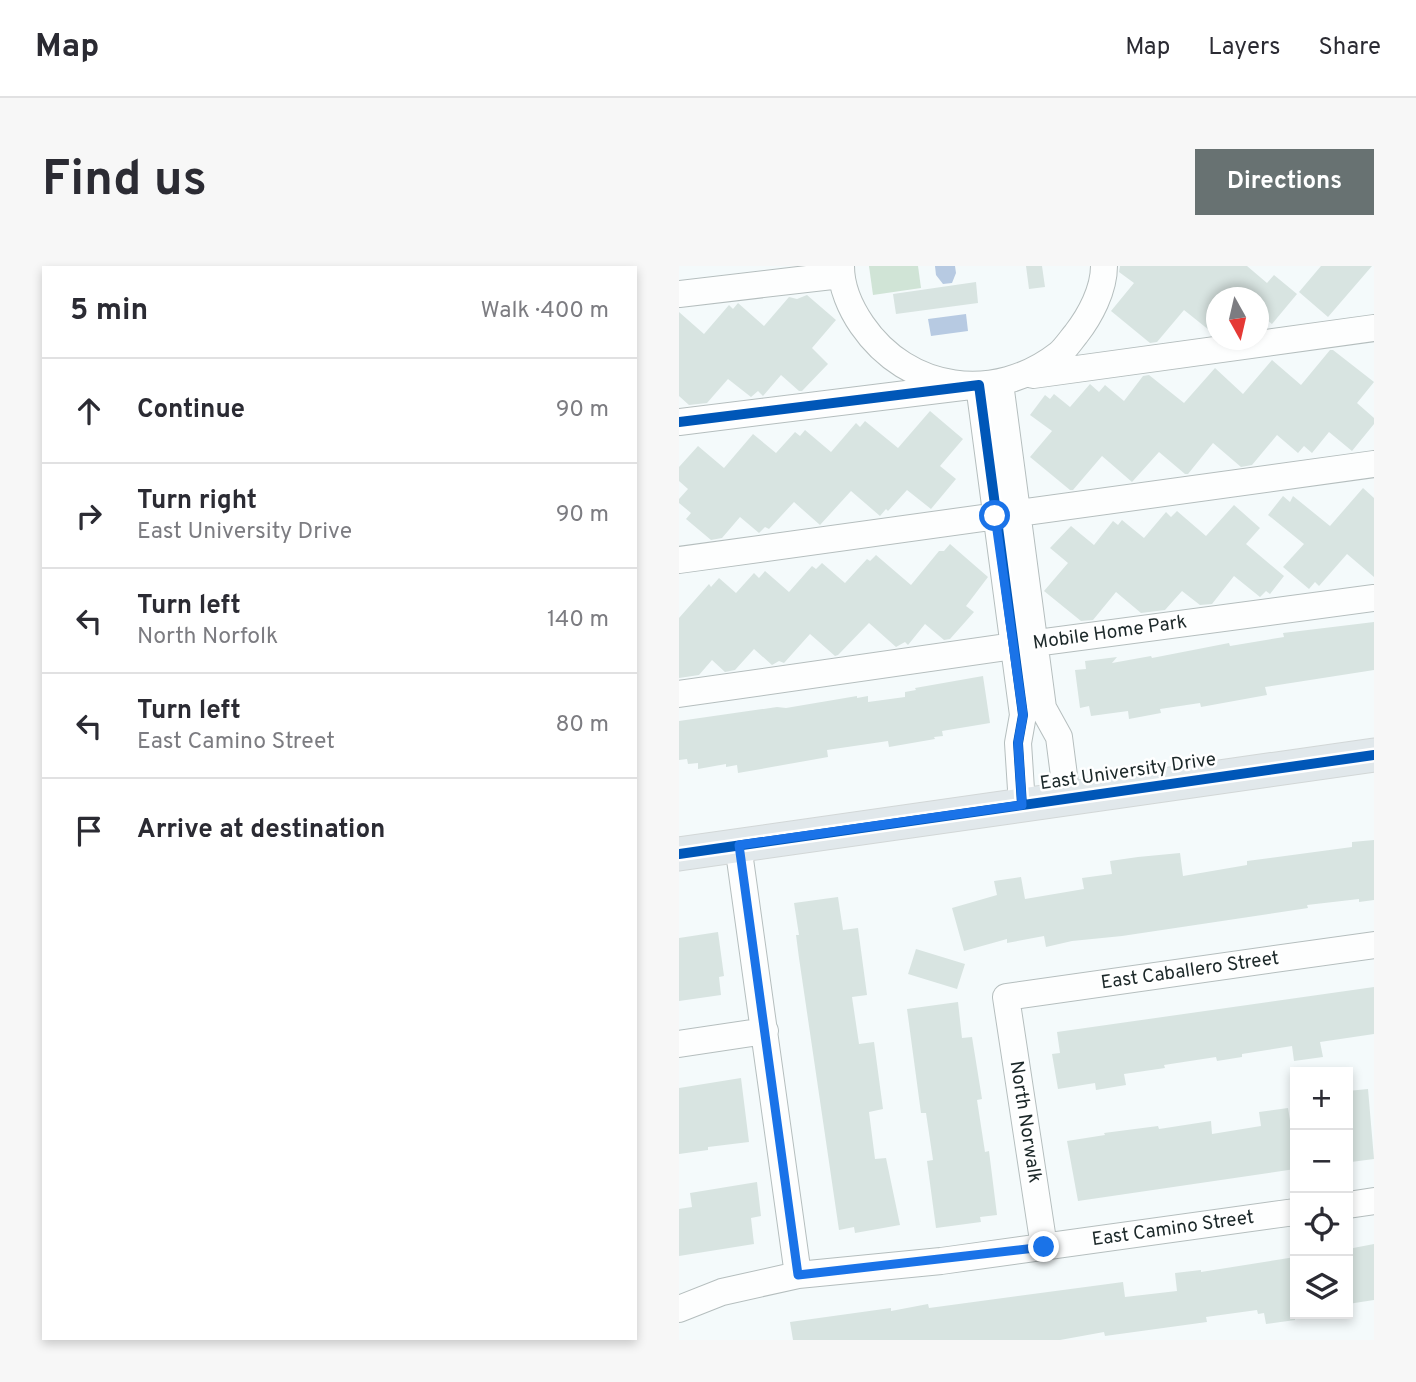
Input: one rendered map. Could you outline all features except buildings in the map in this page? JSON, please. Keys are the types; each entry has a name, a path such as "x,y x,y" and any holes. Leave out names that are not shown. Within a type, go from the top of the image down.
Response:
{"main road":[{"name":"East University Drive","path":"679,854 1374,755"}],"street":[{"path":"679,294 841,270 853,312 875,343 905,367 940,382 1000,382 1060,353 1089,317 1104,274 1104,266"},
{"path":"679,422 1000,382 1374,328"},
{"path":"1000,382 1006,514 1023,645 1023,715 1018,743 1022,805"},
{"path":"679,560 1374,464"},
{"name":"Mobile Home Park","path":"679,694 1374,598"},
{"path":"1023,645 1043,708 1059,737 1067,799"},
{"path":"739,845 798,1275"},
{"name":"East Caballero Street","path":"1006,997 1374,944"},
{"name":"North Norwalk","path":"1006,997 1044,1247"},
{"path":"679,1044 765,1031"},
{"path":"1353,1204 1374,1201"},
{"name":"East Camino Street","path":"679,1309 722,1292 798,1275 1044,1247 1290,1213"}],"green space":[{"path":"869,266 918,266 921,288 873,295"}],"water":[{"path":"935,266 955,266 956,273 952,283 943,284 936,275"},
{"path":"966,314 968,331 931,336 928,319"}],"cycle path":[{"path":"679,422 979,385 1023,715 1018,743 1022,805"},
{"path":"679,854 1374,755"}],"route":[{"path":"995,516 1023,715 1018,743 1022,805 739,845 798,1275 941,1261 1044,1247"}]}
